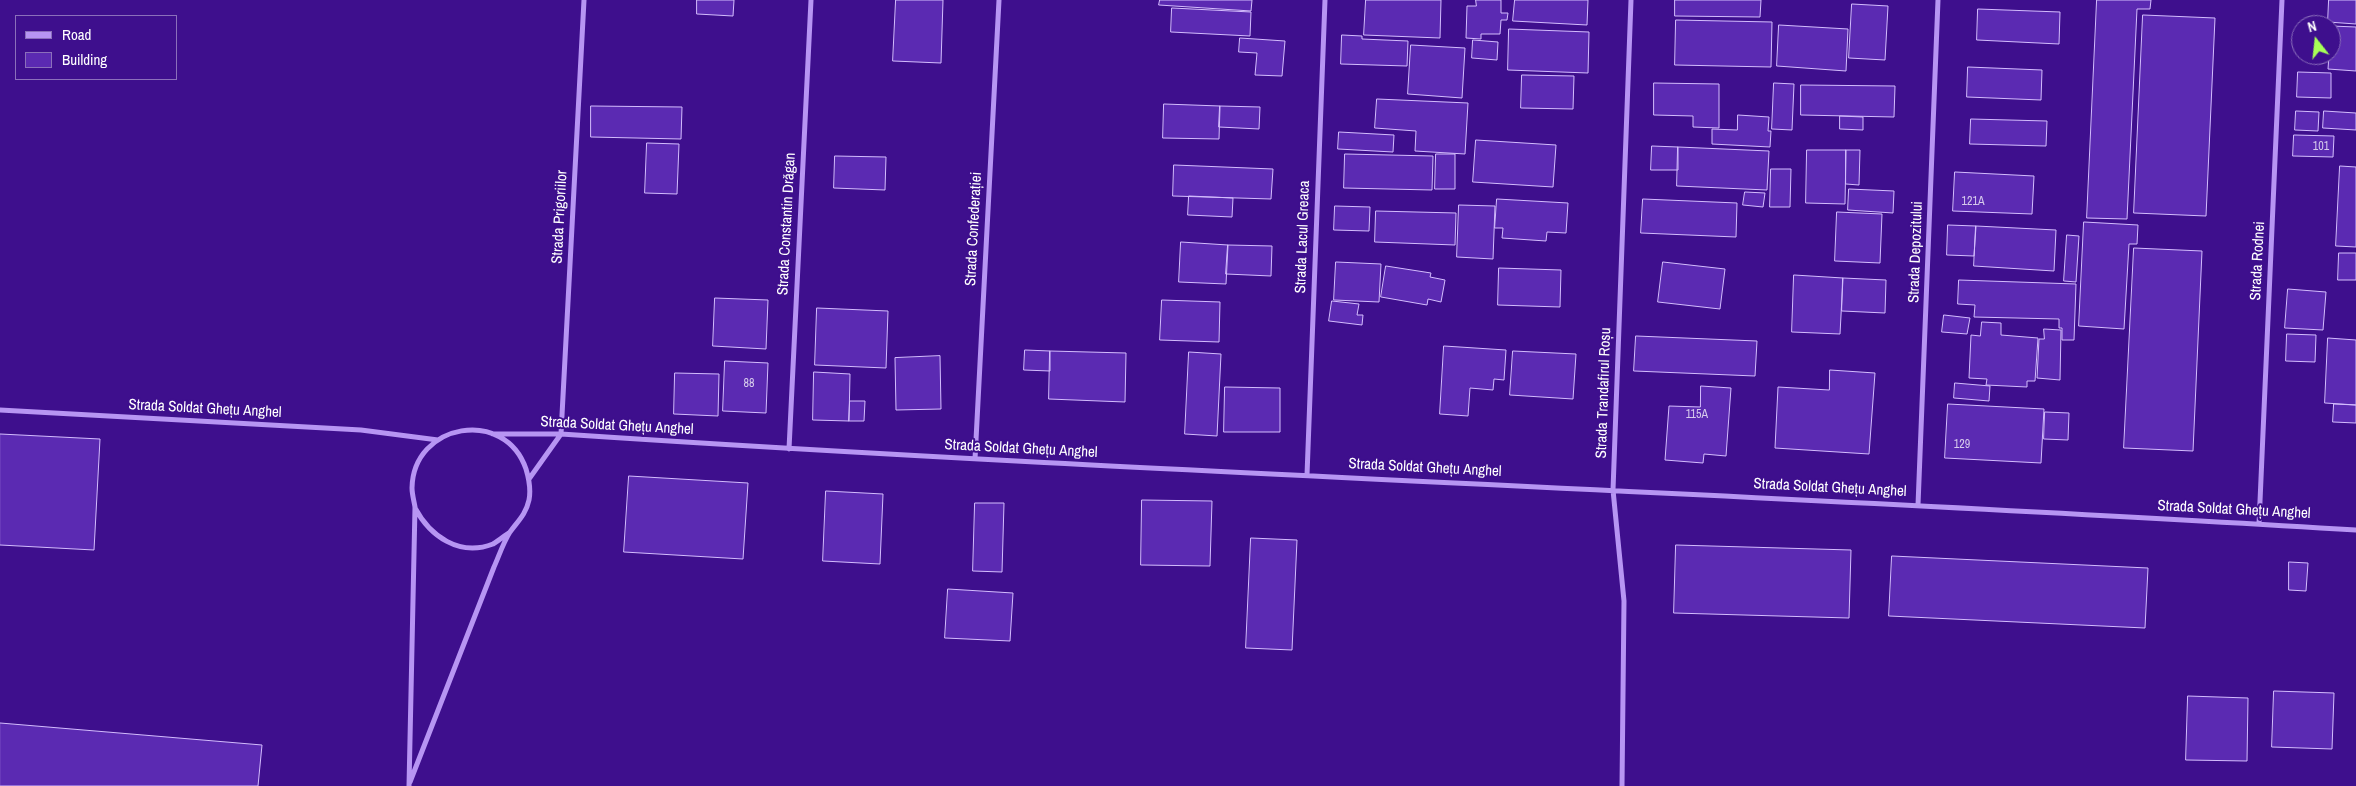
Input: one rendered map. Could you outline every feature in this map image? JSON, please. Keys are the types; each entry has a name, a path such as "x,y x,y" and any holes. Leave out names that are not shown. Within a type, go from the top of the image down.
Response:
{"street":[{"name":"Strada Prigoriilor","path":"562,434 584,0"},
{"name":"Strada Constantin Drăgan","path":"789,449 810,0"},
{"name":"Strada Confederației","path":"975,459 999,0"},
{"name":"Strada Lacul Greaca","path":"1307,476 1325,0"},
{"name":"Strada Trandafirul Roșu","path":"1622,786 1624,601 1613,490 1631,0"},
{"name":"Strada Depozitului","path":"1918,505 1938,0"},
{"name":"Strada Rodnei","path":"2259,524 2282,0"},
{"name":"Strada Soldat Ghețu Anghel","path":"0,410 361,430 438,440"},
{"path":"474,429 493,434 510,444 523,460 529,479 529,498 522,517 510,533 410,784 415,507 412,488 415,470 424,453 438,440 455,432 474,429"},
{"name":"Strada Soldat Ghețu Anghel","path":"493,434 562,434 975,459 1918,505 2356,530"},
{"path":"529,479 562,434"},
{"path":"415,507 424,524 437,537 454,545 473,547 493,544 510,533"}],"building":[{"path":"697,0 734,0 733,16 697,14"},
{"path":"896,0 943,0 941,63 893,61"},
{"path":"1160,0 1252,0 1251,11 1159,5"},
{"path":"1366,0 1441,0 1440,38 1364,35"},
{"path":"1476,0 1501,0 1501,13 1508,13 1507,20 1501,20 1500,34 1481,34 1481,39 1466,38 1467,6 1476,6"},
{"path":"1515,0 1588,0 1587,25 1513,21"},
{"path":"1675,0 1761,0 1760,17 1675,16"},
{"path":"2097,0 2151,0 2150,9 2137,9 2127,219 2087,218"},
{"path":"2329,0 2356,0 2356,24 2341,23 2341,15 2328,15"},
{"path":"1852,4 1888,6 1885,60 1849,58"},
{"path":"1172,8 1251,12 1250,36 1171,32"},
{"path":"1978,9 2060,12 2059,44 1977,40"},
{"path":"2143,15 2215,18 2206,216 2134,213"},
{"path":"1676,20 1772,22 1771,67 1675,65"},
{"path":"1779,25 1848,29 1846,71 1777,66"},
{"path":"2341,26 2356,27 2356,71 2328,69 2328,65 2341,65"},
{"path":"1509,29 1589,32 1588,73 1508,70"},
{"path":"1342,35 1362,36 1362,39 1408,41 1407,66 1341,64"},
{"path":"1240,38 1285,41 1282,76 1255,75 1257,53 1239,52"},
{"path":"1473,40 1498,42 1497,60 1472,58"},
{"path":"1411,45 1465,48 1462,98 1408,94"},
{"path":"1968,67 2042,70 2041,100 1967,97"},
{"path":"2298,72 2331,73 2331,98 2297,97"},
{"path":"1522,75 1574,76 1573,109 1521,108"},
{"path":"1654,83 1719,84 1719,128 1693,127 1693,116 1654,115"},
{"path":"1774,83 1794,84 1792,130 1772,129"},
{"path":"1801,85 1895,86 1894,117 1801,115"},
{"path":"1377,99 1468,103 1465,154 1415,151 1416,131 1375,128"},
{"path":"1164,104 1220,106 1219,139 1163,138"},
{"path":"591,106 682,107 681,139 591,137"},
{"path":"1220,106 1260,107 1259,129 1219,127"},
{"path":"2296,111 2319,112 2318,131 2295,130"},
{"path":"2324,111 2356,113 2356,130 2323,128"},
{"path":"1738,115 1769,117 1768,131 1771,131 1770,147 1712,144 1712,129 1737,130"},
{"path":"1840,116 1863,117 1863,130 1840,129"},
{"path":"1971,119 2047,121 2046,146 1970,144"},
{"path":"1339,132 1394,135 1393,152 1338,149"},
{"path":"2294,135 2334,136 2333,157 2293,156"},
{"path":"1476,140 1556,145 1553,187 1473,182"},
{"path":"647,143 679,144 677,194 645,193"},
{"path":"1652,146 1678,147 1678,170 1651,170"},
{"path":"1678,147 1769,151 1767,190 1677,186"},
{"path":"1807,150 1846,150 1845,204 1806,203"},
{"path":"1846,150 1860,150 1859,185 1846,184"},
{"path":"1345,154 1433,156 1432,190 1344,188"},
{"path":"1436,154 1455,154 1455,189 1435,189"},
{"path":"835,156 886,157 885,190 834,188"},
{"path":"1174,165 1273,169 1271,199 1173,196"},
{"path":"2340,166 2356,167 2356,247 2336,246"},
{"path":"1771,169 1791,169 1790,207 1770,207"},
{"path":"1955,172 2034,176 2032,214 1953,211"},
{"path":"1849,189 1894,191 1893,213 1848,210"},
{"path":"1745,192 1765,193 1763,207 1743,205"},
{"path":"1189,196 1233,198 1232,217 1188,215"},
{"path":"1497,199 1568,203 1566,233 1547,232 1546,241 1502,238 1503,228 1495,228"},
{"path":"1643,199 1737,203 1736,237 1641,233"},
{"path":"1459,205 1495,206 1493,259 1457,257"},
{"path":"1335,206 1370,207 1369,231 1334,230"},
{"path":"1376,211 1456,213 1455,245 1375,242"},
{"path":"1837,212 1882,214 1880,263 1835,261"},
{"path":"2084,222 2138,225 2137,244 2129,244 2124,329 2079,326"},
{"path":"1948,225 1976,226 1974,256 1947,255"},
{"path":"1976,226 2056,230 2054,271 1974,266"},
{"path":"2067,235 2079,236 2076,282 2064,281"},
{"path":"1181,242 1228,245 1226,284 1179,282"},
{"path":"1228,245 1272,246 1271,276 1226,274"},
{"path":"2134,248 2202,251 2193,451 2124,448"},
{"path":"2339,253 2356,253 2356,280 2338,280"},
{"path":"1336,262 1381,264 1379,302 1334,300"},
{"path":"1663,262 1725,269 1720,309 1658,302"},
{"path":"1386,266 1431,273 1430,277 1445,280 1441,302 1428,299 1427,305 1381,297"},
{"path":"1499,268 1561,270 1560,307 1498,305"},
{"path":"1794,275 1843,278 1840,334 1792,332"},
{"path":"1843,278 1886,280 1885,313 1842,311"},
{"path":"1959,280 2076,284 2074,340 2062,340 2062,328 2059,328 2059,319 1974,317 1975,305 1958,304"},
{"path":"2288,289 2326,292 2323,330 2285,328"},
{"path":"715,298 768,300 766,349 713,346"},
{"path":"1162,300 1220,302 1219,342 1160,340"},
{"path":"1332,301 1359,304 1357,315 1363,315 1362,325 1329,321"},
{"path":"817,308 888,311 886,368 815,365"},
{"path":"1944,315 1970,318 1967,334 1942,332"},
{"path":"1982,322 2001,323 2001,335 2038,338 2035,381 2027,381 2027,387 1986,385 1987,379 1969,378 1971,335 1980,336"},
{"path":"2044,329 2061,330 2060,380 2037,378 2039,339 2044,339"},
{"path":"2287,334 2316,335 2315,362 2286,361"},
{"path":"1636,336 1757,341 1755,376 1634,371"},
{"path":"2328,338 2356,340 2356,405 2325,403"},
{"path":"1444,346 1506,350 1504,380 1494,379 1493,390 1470,388 1468,416 1440,414"},
{"path":"1025,350 1050,351 1050,371 1024,370"},
{"path":"1050,351 1126,353 1125,402 1049,399"},
{"path":"1513,351 1576,354 1573,399 1510,395"},
{"path":"1189,352 1221,354 1217,436 1185,434"},
{"path":"940,356 941,409 896,410 895,358"},
{"path":"725,361 768,363 766,413 723,411"},
{"path":"1830,370 1875,373 1869,454 1775,448 1778,387 1829,390"},
{"path":"814,372 850,374 849,421 813,420"},
{"path":"675,373 719,374 718,416 674,414"},
{"path":"1955,383 1990,386 1989,401 1954,398"},
{"path":"1701,386 1731,388 1726,456 1704,454 1703,463 1665,460 1669,406 1700,407"},
{"path":"1225,387 1280,388 1280,432 1224,432"},
{"path":"850,401 865,401 864,421 849,421"},
{"path":"1948,404 2044,409 2041,463 1945,458"},
{"path":"2334,404 2356,405 2356,423 2333,422"},
{"path":"2045,412 2069,413 2068,440 2044,439"},
{"path":"0,434 100,439 94,550 0,545"},
{"path":"629,476 748,483 743,559 624,552"},
{"path":"826,491 883,494 880,564 823,561"},
{"path":"1142,500 1212,501 1210,566 1141,565"},
{"path":"975,503 1004,503 1002,572 973,571"},
{"path":"1251,538 1297,540 1292,650 1246,648"},
{"path":"1676,545 1851,550 1849,618 1674,613"},
{"path":"1892,556 2148,568 2145,628 1889,616"},
{"path":"2289,562 2308,563 2306,591 2289,590"},
{"path":"948,589 1013,593 1010,641 945,638"},
{"path":"2274,691 2334,693 2332,749 2272,747"},
{"path":"2188,696 2248,698 2247,761 2186,760"},
{"path":"0,723 262,745 258,786 0,786"}]}
